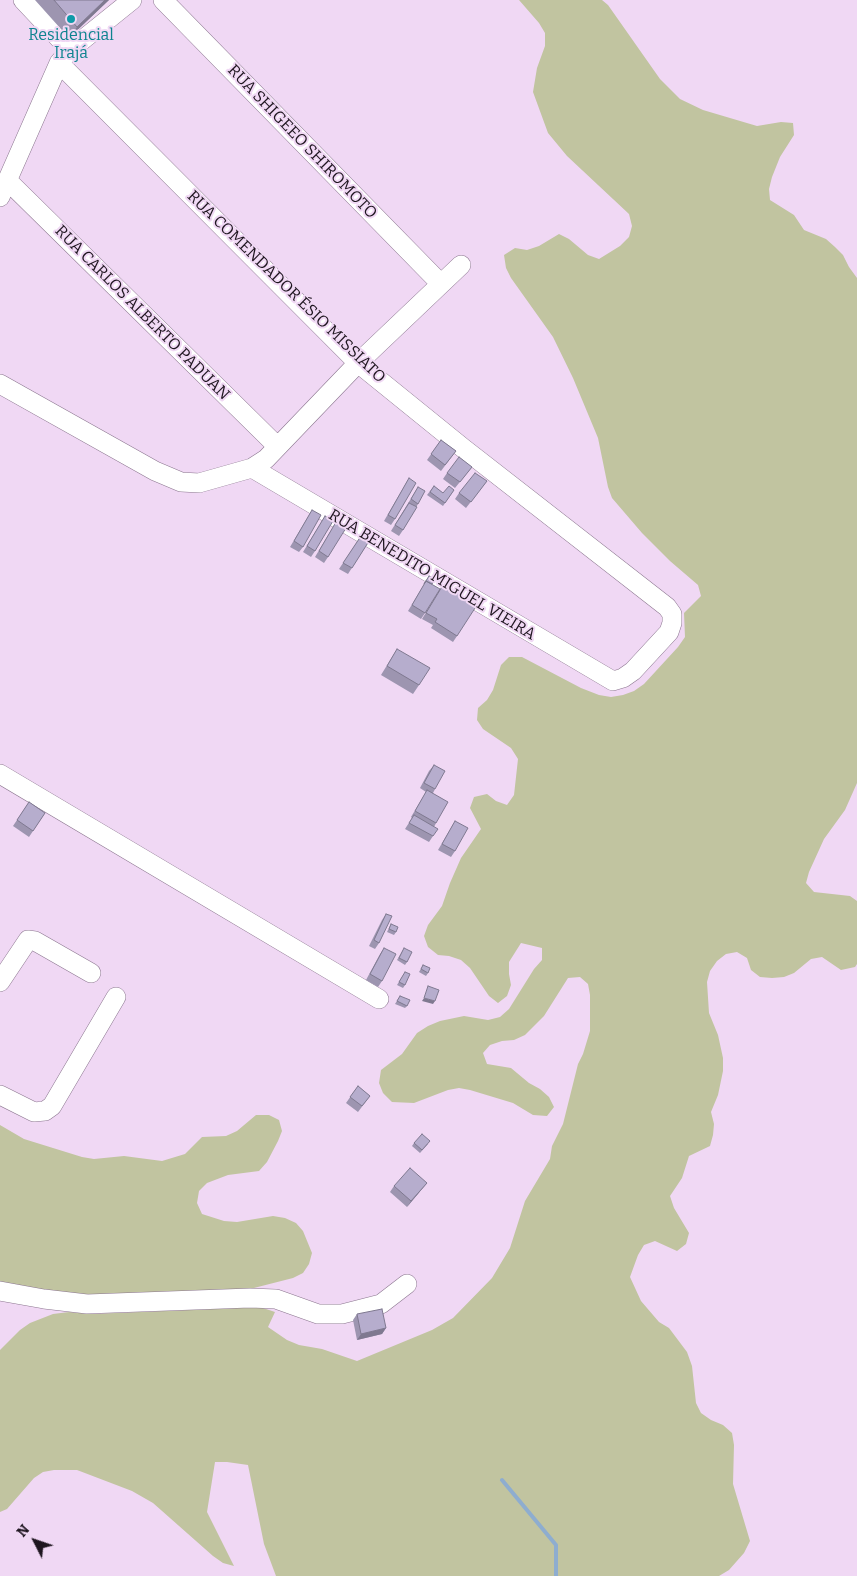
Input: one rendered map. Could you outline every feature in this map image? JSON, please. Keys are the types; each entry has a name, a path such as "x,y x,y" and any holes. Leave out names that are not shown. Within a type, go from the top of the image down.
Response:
{"street":[{"name":"RUA COMENDADOR ÉSIO MISSIATO","path":"23,0 65,57 358,363 463,448 668,607 672,614 669,632 633,671 613,681"},
{"path":"4,189 65,57 132,0"},
{"name":"RUA SHIGEEO SHIROMOTO","path":"163,0 441,284"},
{"name":"RUA CARLOS ALBERTO PADUAN","path":"4,189 277,446"},
{"path":"0,384 155,471 181,482 199,483 252,468 266,458 358,363 461,265"},
{"name":"RUA BENEDITO MIGUEL VIEIRA","path":"252,468 613,681"},
{"path":"0,774 379,999"},
{"path":"0,982 28,940 35,941 91,973"},
{"path":"0,1096 34,1112 45,1111 52,1106 116,997"},
{"path":"0,1291 87,1304 250,1298 276,1299 318,1314 342,1314 381,1304 407,1284"}],"green space":[{"path":"519,0 602,0 608,5 660,79 680,99 703,110 757,126 781,122 793,123 794,135 780,157 772,177 769,189 770,200 794,215 804,230 826,239 835,247 843,255 857,278 857,783 845,810 824,839 806,883 814,892 850,896 857,901 857,964 855,967 841,970 822,957 811,959 794,973 784,977 772,978 760,977 751,970 747,958 737,952 726,954 717,961 710,971 707,982 709,1013 718,1035 723,1058 723,1071 718,1095 711,1112 714,1124 713,1135 710,1146 689,1156 682,1178 670,1196 674,1208 689,1233 686,1244 677,1251 655,1241 644,1245 630,1277 641,1301 659,1322 669,1328 687,1352 692,1366 696,1403 701,1413 723,1425 732,1433 734,1445 733,1484 750,1541 744,1553 729,1570 719,1576 276,1576 264,1544 248,1465 227,1462 215,1462 207,1512 234,1566 223,1563 213,1556 153,1503 132,1491 77,1470 43,1472 34,1478 7,1509 0,1512 0,1350 30,1323 53,1314 69,1312 91,1314 260,1307 275,1312 268,1327 287,1340 357,1361 432,1330 453,1318 492,1278 510,1248 525,1201 550,1159 552,1146 563,1124 578,1064 590,1031 590,995 588,984 580,977 568,978 544,1016 525,1035 514,1040 490,1045 483,1053 487,1064 511,1068 549,1097 554,1107 547,1116 533,1115 513,1103 459,1088 448,1090 414,1103 392,1102 383,1093 379,1083 381,1070 402,1054 417,1033 428,1026 440,1021 464,1016 488,1020 500,1017 509,1009 534,969 542,960 542,948 521,943 509,962 511,985 507,996 498,1003 489,996 470,968 461,960 438,955 428,947 424,936 428,925 442,906 461,858 481,829 470,808 474,797 487,794 496,801 507,805 514,795 518,759 511,748 483,729 477,720 478,708 487,700 493,690 501,665 509,657 522,657 581,688 599,695 611,697 623,695 634,691 644,684 678,647 685,637 684,613 701,596 698,585 642,533 612,498 598,438 573,378 553,337 506,268 504,255 515,248 527,250 539,246 559,234 569,239 588,255 599,259 620,246 629,237 632,226 629,214 567,156 548,133 533,92 537,68 545,46 545,33"},
{"path":"256,1115 269,1115 279,1120 282,1131 267,1162 259,1171 228,1175 207,1183 199,1191 197,1203 202,1214 224,1221 237,1222 273,1216 285,1218 296,1223 303,1231 312,1253 309,1264 303,1273 293,1278 250,1289 75,1298 0,1285 0,1125 24,1139 82,1157 94,1159 124,1156 162,1161 185,1154 202,1137 226,1136 237,1131"}],"building":[{"path":"54,0 105,0 77,27"},
{"path":"441,440 456,451 445,465 431,454"},
{"path":"459,457 472,467 460,482 447,473"},
{"path":"475,473 487,481 471,502 459,493"},
{"path":"409,478 416,483 395,519 388,515"},
{"path":"434,486 443,493 449,486 454,490 445,503 430,492"},
{"path":"418,487 425,491 418,504 411,499"},
{"path":"409,503 417,507 403,530 395,525"},
{"path":"312,510 321,515 303,547 294,541"},
{"path":"325,516 333,521 315,551 307,546"},
{"path":"336,522 346,528 328,557 319,551"},
{"path":"363,533 371,538 352,568 343,563"},
{"path":"429,576 435,579 432,584 426,581 424,584"},
{"path":"426,581 440,589 425,613 412,605"},
{"path":"443,585 477,605 457,636 435,622 437,619 426,613"},
{"path":"397,649 430,668 419,685 387,666"},
{"path":"434,765 445,771 435,789 424,783"},
{"path":"427,790 448,802 436,823 415,811"},
{"path":"29,802 45,813 33,831 17,820"},
{"path":"414,815 438,829 433,836 409,823"},
{"path":"455,821 468,828 455,851 442,844"},
{"path":"386,914 392,916 379,943 374,940"},
{"path":"391,924 398,927 396,932 389,929"},
{"path":"384,948 396,954 382,981 370,974"},
{"path":"404,948 412,952 407,962 399,958"},
{"path":"423,965 430,968 428,973 421,969"},
{"path":"405,972 410,974 405,985 399,982"},
{"path":"428,986 439,990 435,1001 424,998"},
{"path":"400,996 410,1000 407,1006 397,1001"},
{"path":"358,1086 370,1096 362,1106 350,1097"},
{"path":"422,1134 430,1141 422,1150 414,1143"},
{"path":"410,1168 427,1183 411,1201 394,1186"},
{"path":"382,1309 386,1328 361,1334 357,1314"}],"waterway":[{"path":"502,1480 556,1545 556,1576"}],"place":[{"name":"Residencial Irajá","path":"71,19"}]}
